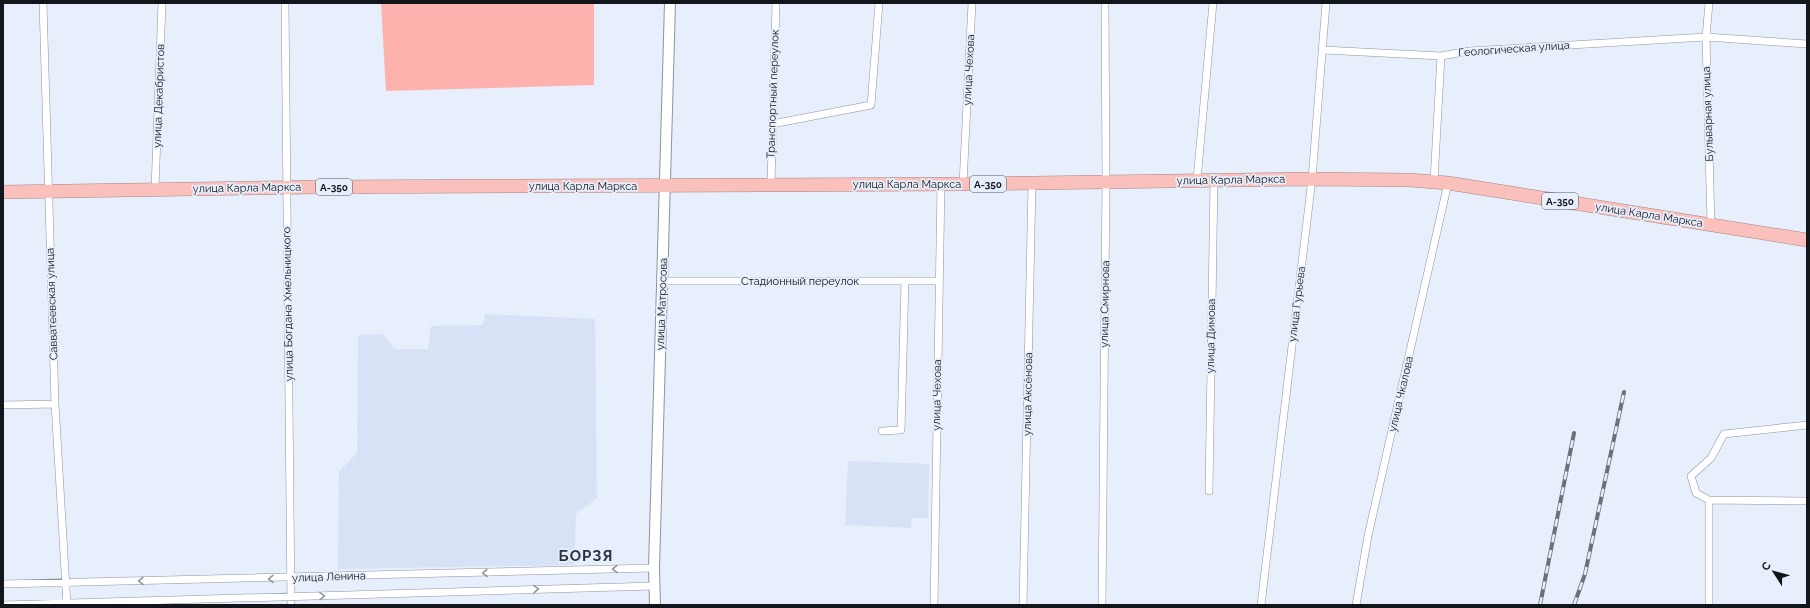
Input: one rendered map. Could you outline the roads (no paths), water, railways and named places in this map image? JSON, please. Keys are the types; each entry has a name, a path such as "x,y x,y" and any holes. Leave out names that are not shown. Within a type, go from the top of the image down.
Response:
{"highway":[{"name":"улица Карла Маркса","path":"3,192 287,187 963,184 1312,179 1434,181 1807,240"}],"street":[{"name":"Савватеевская улица","path":"43,3 55,404 66,582 66,604"},
{"name":"улица Декабристов","path":"155,189 162,3"},
{"name":"улица Богдана Хмельницкого","path":"285,3 292,605"},
{"name":"улица Матросова","path":"654,605 670,3"},
{"name":"Транспортный переулок","path":"771,184 776,3"},
{"path":"772,124 871,105 879,3"},
{"name":"улица Чехова","path":"963,184 972,3"},
{"name":"улица Смирнова","path":"1102,605 1106,182 1105,3"},
{"path":"1197,180 1213,3"},
{"name":"улица Гурьева","path":"1261,605 1312,179 1326,3"},
{"name":"Бульварная улица","path":"1709,3 1706,36 1711,225"},
{"name":"Геологическая улица","path":"1323,50 1441,56 1469,52 1706,36 1807,44"},
{"path":"1434,181 1441,56"},
{"name":"улица Димова","path":"1209,491 1214,180"},
{"name":"улица Аксёнова","path":"1023,605 1032,183"},
{"name":"улица Чкалова","path":"1356,605 1368,536 1448,183"},
{"name":"улица Чехова","path":"934,605 938,281 941,184"},
{"name":"Стадионный переулок","path":"662,281 938,281"},
{"path":"882,431 900,430 905,281"},
{"path":"3,405 55,404"},
{"path":"1807,425 1724,434 1711,458 1691,476 1696,493 1710,500 1807,500"},
{"path":"1709,605 1710,500"},
{"name":"улица Ленина","path":"3,584 654,568"},
{"name":"улица Ленина","path":"3,605 654,586"}],"railway":[{"path":"1574,605 1585,574 1624,392"},
{"path":"1540,605 1574,433"}],"district":[{"name":"БОРЗЯ","path":"586,556"}]}
